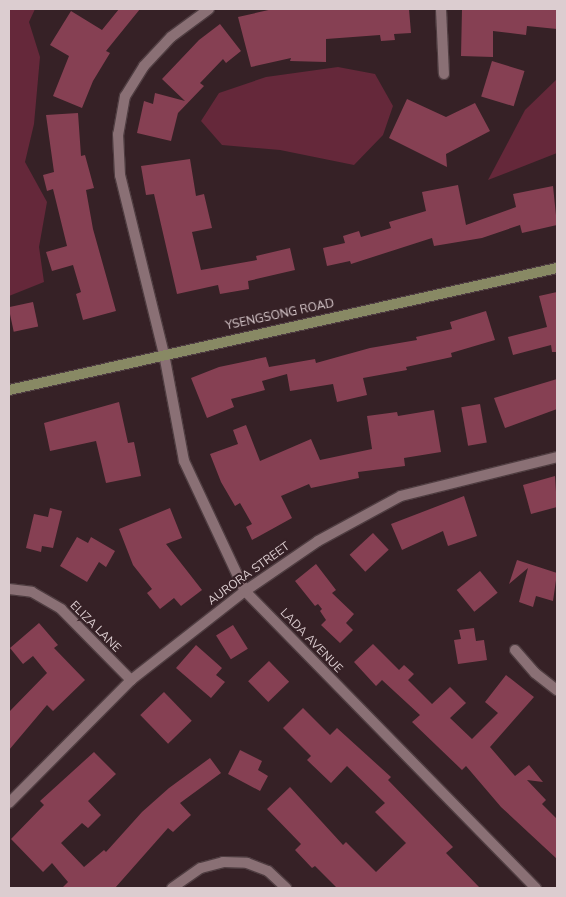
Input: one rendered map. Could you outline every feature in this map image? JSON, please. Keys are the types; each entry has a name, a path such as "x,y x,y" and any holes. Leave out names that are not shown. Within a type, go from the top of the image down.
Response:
{"main road":[{"name":"YSENGSONG ROAD","path":"9,390 557,268"}],"street":[{"name":"LADA AVENUE","path":"209,9 171,37 144,66 125,96 118,134 120,175 164,354 184,461 245,591 536,888"},
{"path":"441,9 444,74"},
{"name":"AURORA STREET","path":"9,803 131,680 245,591 318,540 401,496 557,457"},
{"name":"ELIZA LANE","path":"9,589 32,592 61,609 131,680"},
{"path":"515,650 535,673 557,690"},
{"path":"172,888 201,868 223,862 246,863 268,871 286,888"}],"shaded area":[{"path":"9,9 35,9 29,22 40,57 34,124 25,162 47,202 39,247 44,282 9,296"},
{"path":"338,67 375,74 393,106 383,135 354,165 280,150 222,145 201,121 219,93 266,77"},
{"path":"557,79 557,153 488,180 525,110"}],"building":[{"path":"119,9 140,9 106,51 110,53 93,81 82,108 53,96 69,56 50,45 71,11 102,30"},
{"path":"273,9 409,9 411,33 394,34 395,40 381,41 380,35 326,39 326,62 290,61 291,58 251,67 238,17"},
{"path":"462,9 557,9 557,29 527,26 526,35 493,31 493,57 461,56"},
{"path":"220,24 241,51 226,63 223,59 200,83 204,86 178,113 171,141 137,133 144,101 153,104 155,93 185,101 162,79 199,40"},
{"path":"492,61 525,71 514,106 481,96"},
{"path":"407,99 446,117 475,103 490,131 446,154 447,167 389,138"},
{"path":"78,113 81,156 85,155 94,188 86,190 93,229 116,311 83,320 76,294 81,292 73,265 52,271 46,252 67,246 53,189 47,191 43,175 54,172 46,115"},
{"path":"190,159 196,196 204,194 212,228 192,232 201,270 257,260 256,256 290,248 295,270 248,281 249,289 220,294 218,285 177,294 154,194 146,195 141,166"},
{"path":"458,185 466,225 516,207 513,194 553,186 557,225 522,233 520,225 482,238 434,246 432,238 351,264 350,261 327,266 323,248 345,243 343,236 359,231 361,237 391,228 389,222 426,211 422,192"},
{"path":"557,292 557,352 552,352 551,345 513,355 508,337 547,327 539,296"},
{"path":"33,302 38,326 14,332 9,307"},
{"path":"486,311 495,340 451,353 452,357 406,367 407,370 363,378 367,395 337,402 333,384 290,391 287,374 262,381 265,390 231,399 234,407 207,418 191,378 219,367 266,357 269,367 315,359 316,363 370,348 417,340 416,337 452,329 450,322"},
{"path":"557,379 557,409 505,428 494,398"},
{"path":"119,402 128,443 134,442 141,476 106,483 96,441 50,451 44,423"},
{"path":"480,404 487,442 468,446 461,407"},
{"path":"434,410 441,452 404,458 405,466 358,472 359,478 311,488 309,484 281,496 292,518 252,540 246,527 252,524 240,503 235,506 221,482 210,454 238,444 233,430 246,425 260,461 311,439 320,460 372,449 367,416 397,412 398,416"},
{"path":"555,476 557,507 531,514 523,485"},
{"path":"464,496 477,536 448,546 443,531 402,550 391,524"},
{"path":"50,508 62,511 53,548 42,546 41,552 26,548 34,514 48,517"},
{"path":"170,508 182,538 166,544 202,590 181,606 174,598 160,609 147,593 152,589 133,565 119,529"},
{"path":"373,533 389,550 365,572 350,555"},
{"path":"77,537 88,543 91,537 115,551 106,567 99,562 87,582 60,566"},
{"path":"517,560 557,573 553,601 536,596 533,607 519,602 528,568 509,584"},
{"path":"316,564 336,590 332,593 354,614 346,623 353,630 340,643 321,625 326,620 320,611 322,609 318,604 315,606 295,581"},
{"path":"480,571 498,593 474,612 457,590"},
{"path":"39,623 58,645 54,648 85,680 53,711 47,705 9,750 9,712 47,673 33,656 23,664 10,648"},
{"path":"233,625 248,649 231,659 216,636"},
{"path":"474,628 476,641 484,640 487,660 458,664 454,640 461,639 459,630"},
{"path":"373,644 399,670 404,665 414,674 408,680 432,704 450,687 466,703 450,718 472,739 498,713 485,702 506,675 534,697 490,747 515,776 529,765 543,782 527,780 546,800 542,804 557,819 557,859 501,807 466,766 462,770 412,722 420,715 382,680 376,686 354,662"},
{"path":"196,645 222,668 216,675 225,682 211,698 176,668"},
{"path":"269,661 289,682 268,702 248,681"},
{"path":"164,692 192,721 168,744 140,715"},
{"path":"303,708 330,735 337,728 391,777 388,780 453,847 446,853 480,888 337,888 315,866 312,868 295,850 301,844 267,809 290,787 343,845 346,842 376,872 406,843 375,812 385,803 347,766 331,783 307,760 311,756 283,728"},
{"path":"240,750 262,761 258,770 268,776 260,791 228,774"},
{"path":"94,752 116,774 88,801 101,815 88,828 82,823 61,843 84,867 104,850 106,852 142,812 169,788 210,758 221,773 180,803 191,815 173,832 168,828 115,888 62,888 68,882 52,863 43,872 11,839 44,805 40,801"}]}
